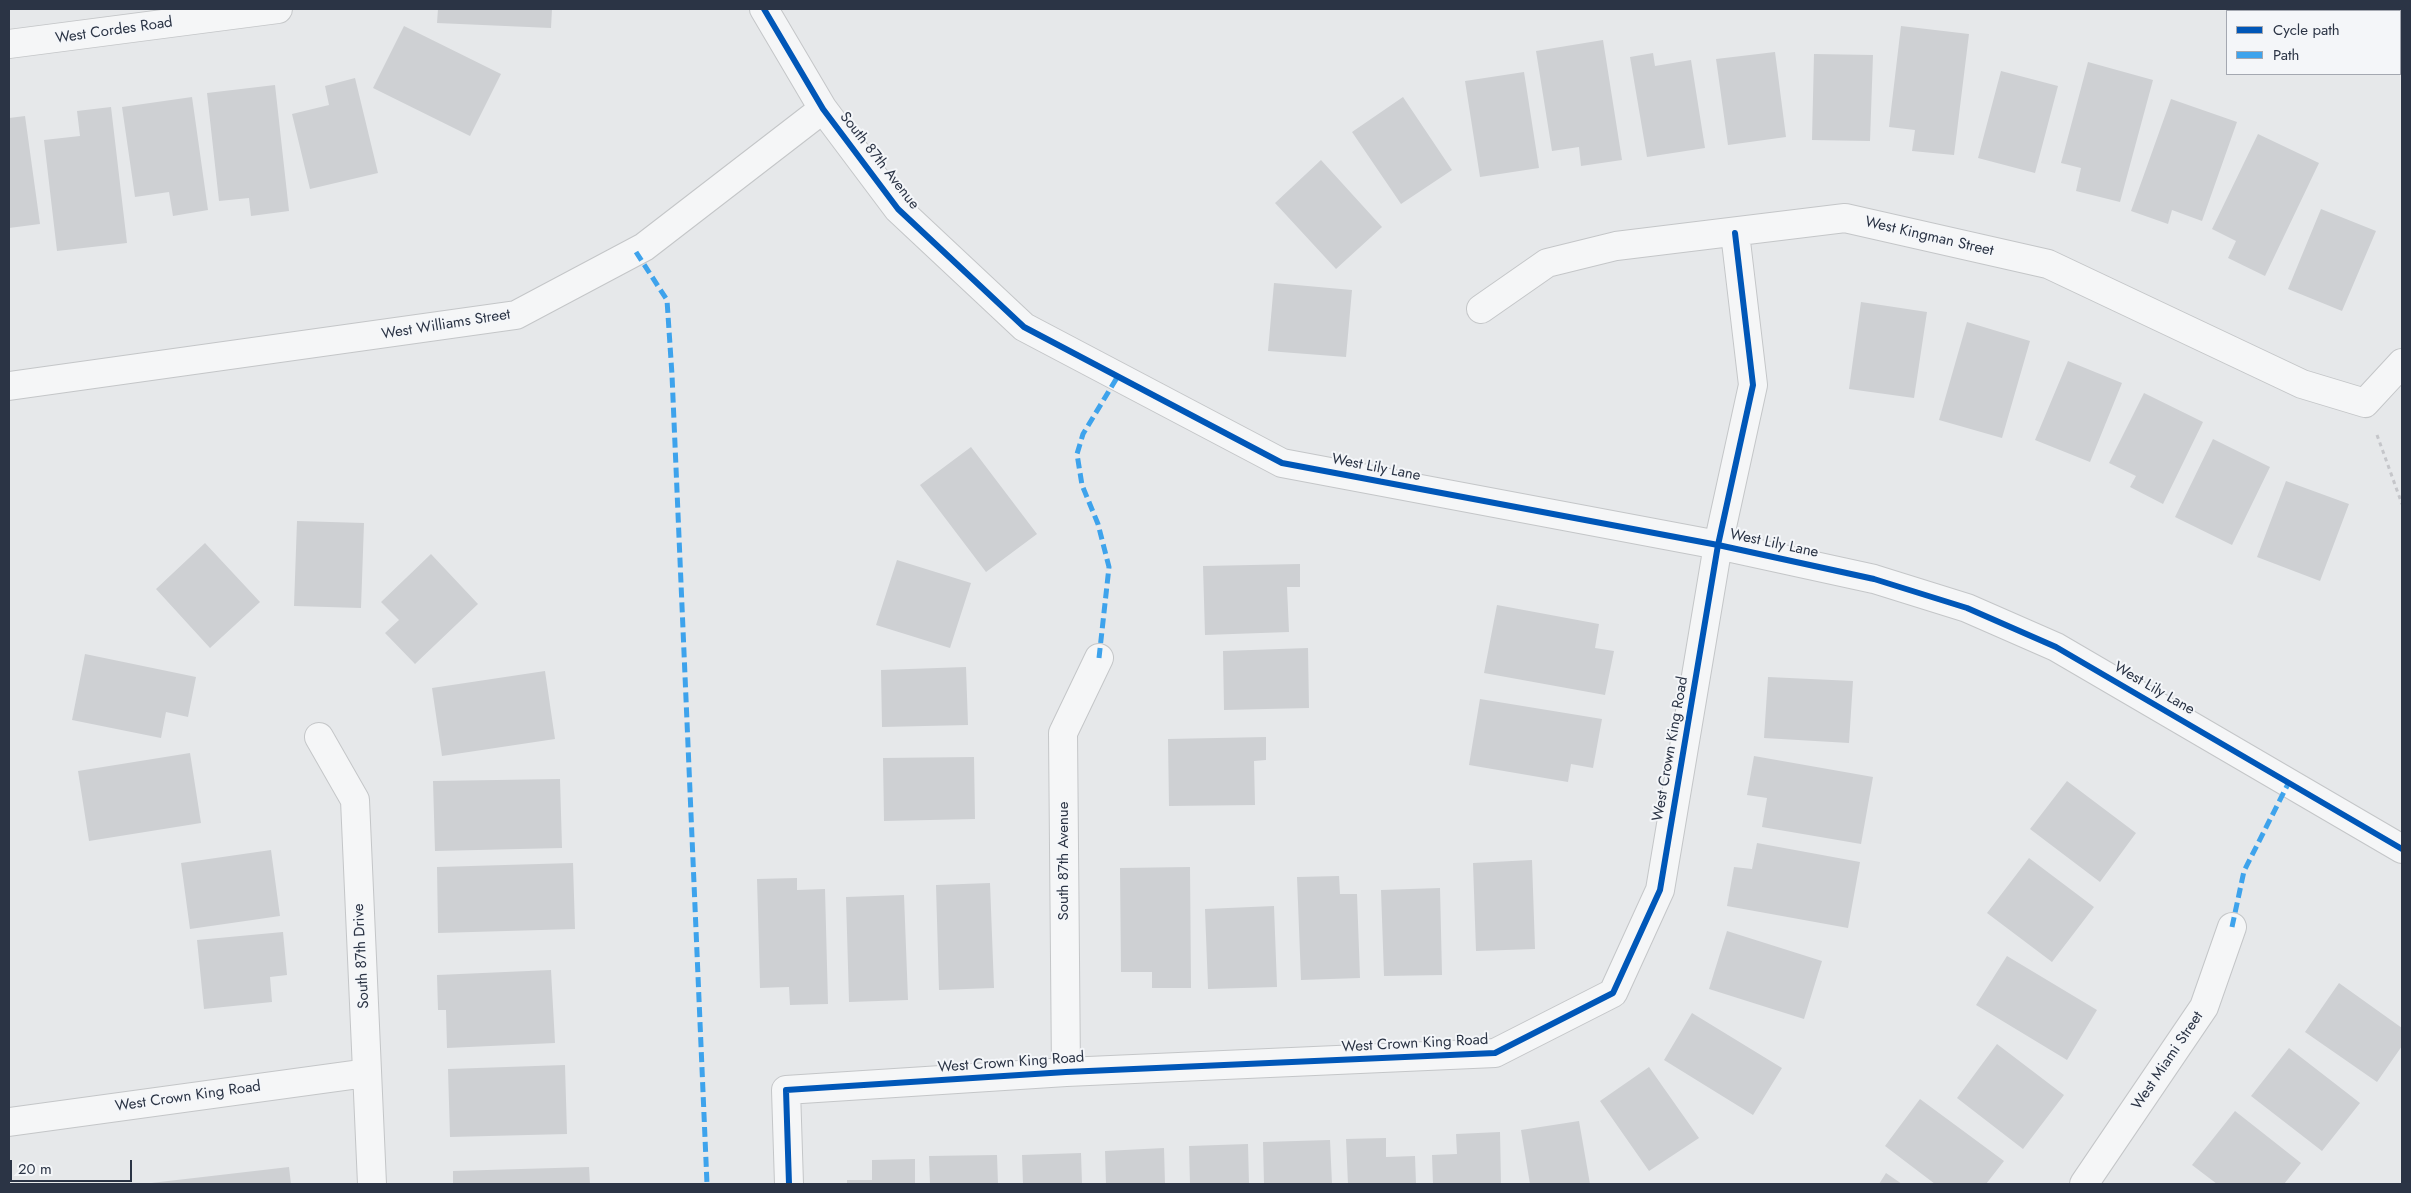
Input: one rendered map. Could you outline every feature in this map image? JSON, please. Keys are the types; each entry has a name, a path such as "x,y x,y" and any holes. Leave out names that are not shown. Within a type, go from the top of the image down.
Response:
{"street":[{"name":"West Cordes Road","path":"9,44 278,9"},
{"name":"South 87th Avenue","path":"764,9 823,109 898,210 1024,327"},
{"name":"West Williams Street","path":"9,386 516,315 644,247 823,109"},
{"name":"West Kingman Street","path":"1481,309 1547,263 1616,246 1735,233 1845,218 2048,264 2302,384 2365,403"},
{"name":"West Crown King Road","path":"789,1184 786,1090 1066,1072 1495,1053 1613,993 1660,890 1718,545 1753,384 1735,233"},
{"name":"West Lily Lane","path":"1024,327 1282,463 1718,545 1874,579 1967,608 2056,647 2402,849"},
{"path":"2365,403 2402,363"},
{"name":"South 87th Avenue","path":"1066,1072 1063,733 1099,658"},
{"name":"South 87th Drive","path":"319,738 355,800 372,1184"},
{"name":"West Miami Street","path":"2084,1184 2204,1007 2232,927"},
{"name":"West Crown King Road","path":"9,1122 367,1073"}],"path":[{"path":"2365,403 2402,504"}],"building":[{"path":"438,9 552,9 551,28 437,23"},
{"path":"2228,9 2302,9 2302,10"},
{"path":"2326,9 2399,9 2398,10"},
{"path":"404,26 501,74 470,136 373,88"},
{"path":"1901,26 1969,34 1954,155 1912,151 1915,130 1889,127"},
{"path":"2402,33 2402,57 2401,56"},
{"path":"1603,40 1622,160 1581,166 1579,147 1552,151 1536,51"},
{"path":"1775,52 1786,137 1728,145 1716,59"},
{"path":"1653,53 1655,66 1691,60 1705,148 1647,157 1630,57"},
{"path":"1814,54 1873,55 1870,141 1812,140"},
{"path":"2088,62 2153,80 2120,202 2076,191 2081,168 2061,163"},
{"path":"2001,71 2058,86 2035,173 1978,158"},
{"path":"1524,72 1539,168 1480,177 1465,81"},
{"path":"355,78 378,173 310,189 292,114 329,105 325,86"},
{"path":"275,85 289,211 251,216 249,198 219,201 207,93"},
{"path":"192,97 208,210 173,216 169,192 135,197 122,107"},
{"path":"1403,97 1452,170 1401,204 1352,132"},
{"path":"2171,99 2237,122 2202,221 2172,210 2168,224 2131,211"},
{"path":"111,107 127,243 57,251 44,140 80,136 77,111"},
{"path":"25,116 40,224 9,228 9,118"},
{"path":"2258,134 2319,163 2265,276 2228,258 2236,241 2212,229"},
{"path":"1321,160 1382,227 1336,269 1275,203"},
{"path":"2321,209 2376,231 2342,311 2288,289"},
{"path":"1274,283 1352,290 1346,357 1268,351"},
{"path":"1861,302 1927,312 1914,398 1849,389"},
{"path":"1967,322 2030,341 2002,438 1939,420"},
{"path":"2068,361 2122,383 2090,462 2035,440"},
{"path":"2144,393 2203,422 2163,504 2130,487 2136,476 2109,463"},
{"path":"2213,439 2270,467 2232,545 2175,517"},
{"path":"971,447 1037,534 986,572 920,485"},
{"path":"2286,481 2349,504 2320,581 2257,557"},
{"path":"297,521 364,523 361,608 294,606"},
{"path":"205,543 260,602 210,648 156,589"},
{"path":"431,554 478,604 415,664 385,633 399,620 381,602"},
{"path":"897,560 971,583 950,648 876,625"},
{"path":"1300,564 1300,587 1287,587 1289,632 1205,635 1203,566"},
{"path":"1497,605 1599,624 1595,648 1614,651 1605,695 1484,673"},
{"path":"1308,648 1309,708 1224,710 1223,651"},
{"path":"85,654 196,677 188,717 166,712 161,738 72,720"},
{"path":"966,667 968,725 882,727 881,670"},
{"path":"545,671 555,739 442,756 432,688"},
{"path":"1768,677 1853,681 1849,743 1764,738"},
{"path":"1480,699 1602,719 1593,768 1571,764 1568,782 1469,765"},
{"path":"1266,737 1266,760 1254,761 1255,805 1169,806 1168,739"},
{"path":"190,753 201,823 89,841 78,771"},
{"path":"1754,756 1873,777 1861,844 1762,827 1767,798 1747,795"},
{"path":"974,757 975,819 884,821 883,758"},
{"path":"560,779 562,848 435,851 433,781"},
{"path":"2067,781 2136,833 2100,882 2030,829"},
{"path":"1757,843 1860,862 1848,928 1727,906 1734,867 1752,869"},
{"path":"271,850 280,916 190,929 181,863"},
{"path":"2029,858 2094,907 2052,962 1987,913"},
{"path":"1532,860 1535,949 1476,951 1473,863"},
{"path":"573,863 575,929 438,933 437,867"},
{"path":"1190,867 1191,988 1152,988 1152,972 1121,972 1120,868"},
{"path":"1339,876 1340,894 1357,894 1360,978 1301,980 1297,877"},
{"path":"797,878 797,890 825,889 828,1004 790,1005 789,987 760,988 757,879"},
{"path":"990,883 994,988 939,990 936,885"},
{"path":"1440,888 1442,975 1384,976 1381,890"},
{"path":"904,895 908,1000 849,1002 846,897"},
{"path":"1274,906 1277,987 1208,989 1205,909"},
{"path":"1727,931 1822,961 1804,1019 1709,989"},
{"path":"283,932 287,975 270,977 272,1002 204,1009 197,940"},
{"path":"2007,956 2097,1010 2067,1060 1976,1005"},
{"path":"551,970 555,1043 447,1048 446,1010 438,1010 437,975"},
{"path":"2339,983 2402,1028 2402,1046 2377,1082 2305,1032"},
{"path":"1692,1013 1782,1068 1753,1115 1664,1060"},
{"path":"1997,1044 2064,1095 2023,1149 1957,1098"},
{"path":"2289,1048 2360,1103 2322,1151 2251,1096"},
{"path":"565,1065 567,1134 450,1137 448,1069"},
{"path":"1649,1067 1699,1138 1649,1171 1600,1101"},
{"path":"1920,1099 2004,1161 1986,1184 1935,1184 1885,1146"},
{"path":"2235,1111 2301,1163 2284,1184 2217,1184 2192,1165"},
{"path":"1579,1121 1590,1184 1530,1184 1521,1130"},
{"path":"1500,1132 1501,1184 1433,1184 1432,1155 1457,1154 1456,1134"},
{"path":"1386,1138 1386,1157 1415,1156 1416,1184 1348,1184 1346,1139"},
{"path":"1330,1140 1332,1184 1264,1184 1263,1142"},
{"path":"1248,1144 1249,1184 1190,1184 1189,1146"},
{"path":"1164,1148 1165,1184 1106,1184 1105,1151"},
{"path":"1081,1153 1082,1184 1023,1184 1022,1155"},
{"path":"997,1155 998,1184 930,1184 929,1156"},
{"path":"915,1159 915,1184 847,1184 847,1180 872,1180 872,1160"},
{"path":"289,1167 291,1184 151,1184 151,1183"},
{"path":"589,1167 590,1184 453,1184 453,1171"},
{"path":"1886,1173 1902,1184 1879,1184"}],"marked path":[{"path":"636,252 667,300 672,375 707,1184"},
{"path":"1099,658 1109,567 1098,524 1082,485 1077,454 1083,434 1118,376"},
{"path":"2232,927 2244,871 2289,782"}],"cycle path":[{"path":"764,9 823,109 898,209 1024,327 1282,463 1718,545 1874,579 1967,608 2056,647 2402,849"},
{"path":"789,1184 786,1090 1066,1072 1495,1053 1613,993 1660,890 1718,545 1753,385 1735,233"}]}
